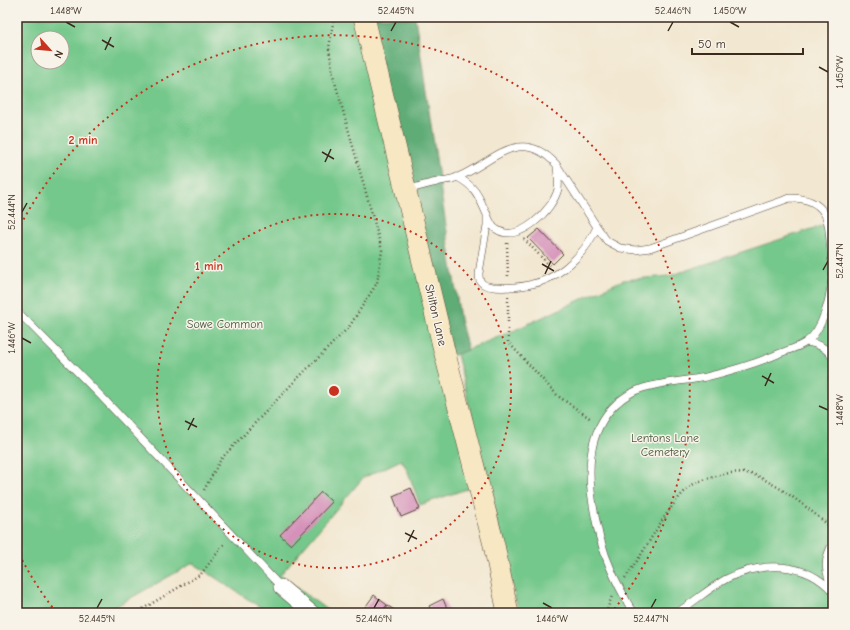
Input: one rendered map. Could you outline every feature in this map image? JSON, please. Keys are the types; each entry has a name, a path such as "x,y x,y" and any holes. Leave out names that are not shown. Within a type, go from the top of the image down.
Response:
{"street":[{"name":"Shilton Lane","path":"364,17 446,358 494,545 508,613"},
{"path":"281,587 312,613"}],"lane":[{"path":"406,190 457,177 509,149 523,147 535,148 547,155 556,164 596,227 607,241 620,248 636,250 650,248 790,198 804,198 814,203 824,213 828,226 832,256 832,279 828,303 821,323 806,342 757,363 706,377 642,388 632,392 604,416 599,425 592,448 590,473 591,496 597,529 604,553 618,586 632,610 636,613"},
{"path":"457,177 468,183 477,193 496,229 506,234 519,232 528,227 541,216 554,199 558,189 559,178 556,164"},
{"path":"487,214 487,225 479,273 482,283 487,286 508,287 532,284 556,274 565,269 581,253 592,237 596,227"},
{"path":"17,311 102,396 281,587"},
{"path":"806,342 828,350 833,358"},
{"path":"833,543 828,551 826,561 833,591"},
{"path":"676,613 727,579 757,568 785,567 798,569 810,573 833,591"}],"path":[{"path":"199,499 221,459 291,385 349,327 377,283 382,250 333,75 329,48 334,17"},
{"path":"522,237 556,274"},
{"path":"512,241 506,243 508,342 558,396 599,425"},
{"path":"606,613 613,593 635,564 684,491 690,486 704,479 718,475 744,473 759,476 797,500 833,529"},
{"path":"136,613 201,574 232,535"}],"green space":[{"name":"Sowe Common","path":"17,17 364,17 478,485 420,505 407,469 401,460 363,478 280,575 331,613 269,613 193,563 104,613 17,613"},
{"path":"364,17 415,17 460,319 468,350 446,358"},
{"name":"Lentons Lane Cemetery","path":"833,222 833,613 519,613 457,354 515,330 623,280 669,276"}],"building":[{"path":"539,229 563,254 553,264 528,238"},
{"path":"411,488 420,509 401,517 393,496"},
{"path":"321,492 332,502 291,545 280,535"},
{"path":"374,595 387,605 380,613 361,613"},
{"path":"443,599 449,613 432,613 429,606"},
{"path":"388,606 396,611 394,613 383,613"}]}
